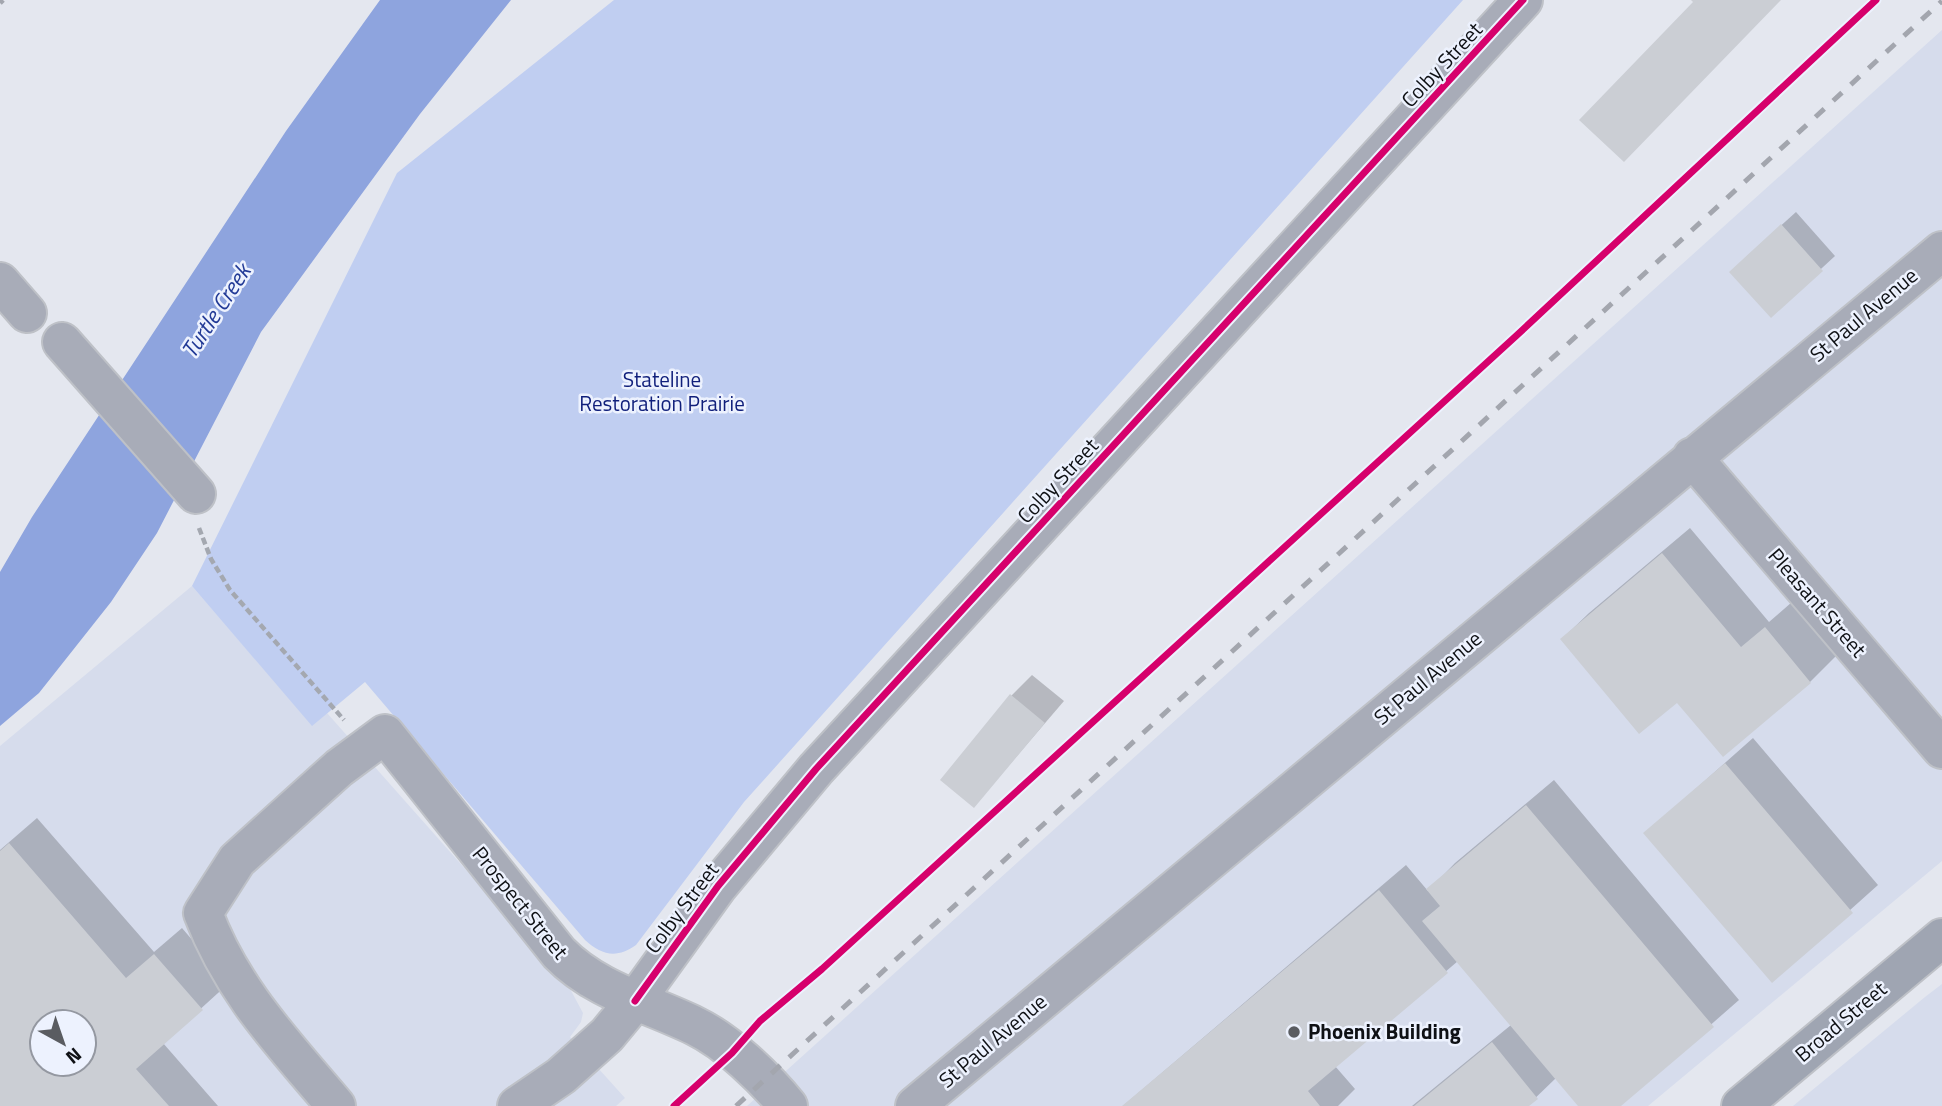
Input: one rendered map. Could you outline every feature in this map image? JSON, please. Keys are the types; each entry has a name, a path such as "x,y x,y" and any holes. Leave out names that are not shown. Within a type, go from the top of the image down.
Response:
{"main road":[{"name":"Broad Street","path":"1741,1106 1942,938"}],"street":[{"name":"Colby Street","path":"517,1106 561,1076 607,1035 635,1001 718,886 816,769 1523,0"},
{"name":"St Paul Avenue","path":"915,1106 1942,251"},
{"path":"0,282 27,313"},
{"path":"62,342 196,494"},
{"name":"Pleasant Street","path":"1692,457 1942,749"},
{"name":"Prospect Street","path":"384,734 559,953 578,973 697,1027 766,1079 788,1106"},
{"path":"336,1106 261,1018 218,953 203,913 237,860 339,768 384,734"}],"path":[{"path":"196,494 194,514 211,559 230,590 341,719 384,734"}],"shaded area":[{"path":"1942,30 1942,861 1648,1106 747,1106"},
{"path":"192,586 312,725 327,713 568,985 583,1013 581,1022 570,1037 625,1098 616,1106 0,1106 0,746"},
{"path":"1942,984 1942,1106 1793,1106 1925,997"}],"green space":[{"name":"Stateline Restoration Prairie","path":"614,0 1463,0 744,802 636,945 616,954 603,952 585,940 365,682 312,726 192,586 397,173"}],"water":[{"name":"Turtle Creek","path":"380,0 511,0 420,114 261,332 157,533 111,602 39,693 0,726 0,572 32,517 286,131"}],"building":[{"path":"1691,0 1781,0 1624,162 1579,120 1693,2"},
{"path":"1781,224 1823,271 1771,318 1729,272"},
{"path":"1662,553 1741,647 1765,627 1811,683 1723,757 1677,703 1639,734 1560,639"},
{"path":"1010,694 1045,723 974,808 940,780"},
{"path":"1725,763 1853,913 1772,983 1643,833"},
{"path":"1526,805 1714,1027 1621,1106 1578,1106 1422,921 1440,906 1426,889"},
{"path":"9,843 126,978 154,954 203,1010 136,1069 169,1106 0,1106 0,851"},
{"name":"Phoenix Building","path":"1379,890 1448,973 1308,1091 1320,1106 1122,1106"},
{"path":"1492,1042 1538,1099 1529,1106 1414,1106"}],"railway":[{"path":"0,3 3,0"},
{"path":"736,1106 1942,1"}],"cycle path":[{"path":"635,1001 718,886 816,769 1523,0"},
{"path":"674,1106 732,1053 760,1021 822,969 1516,336 1876,0"}],"place":[{"name":"Phoenix Building","path":"1294,1032"}]}
